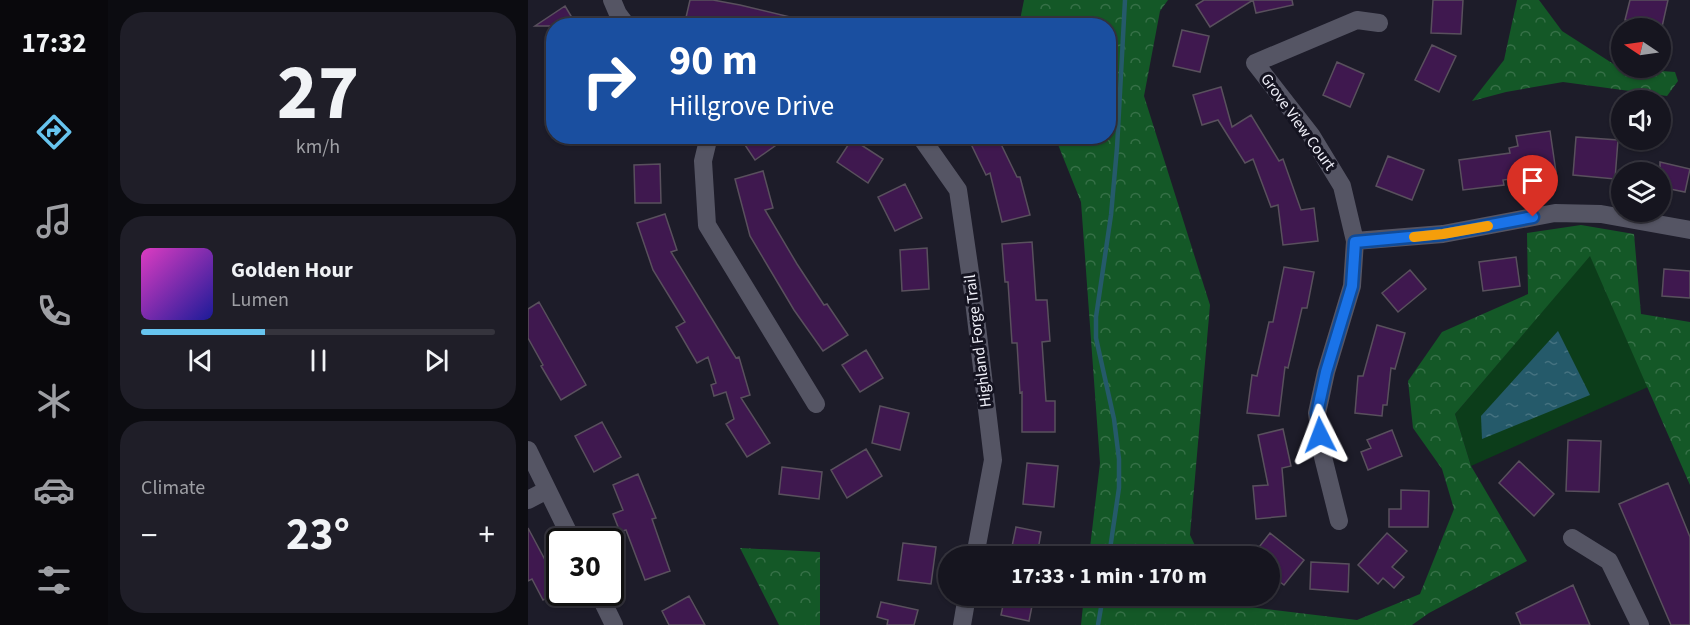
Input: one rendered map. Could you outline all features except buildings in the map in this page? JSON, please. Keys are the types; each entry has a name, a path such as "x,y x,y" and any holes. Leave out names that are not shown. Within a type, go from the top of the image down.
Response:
{"street":[{"path":"612,0 621,18"},
{"name":"Grove View Court","path":"1339,521 1323,457 1317,413 1326,372 1352,286 1355,242 1342,186 1311,135 1255,63 1357,20 1379,23"},
{"path":"707,144 704,160 707,225 816,404"},
{"name":"Highland Forge Trail","path":"926,144 958,190 973,293 993,460 977,546"},
{"path":"1355,242 1443,234 1556,213 1601,214 1690,230"},
{"path":"528,450 566,528"},
{"path":"528,500 548,490"},
{"path":"1572,538 1609,561 1640,625"},
{"path":"605,606 614,625"},
{"path":"962,625 965,606"}],"green space":[{"path":"1024,0 1168,0 1160,11 1144,96 1210,305 1190,535 1195,546 1090,546 1100,463 1081,202 1058,144 1116,144 1116,18 1020,18"},
{"path":"1517,0 1539,0 1562,31 1611,62 1611,78 1671,78 1671,72 1675,72 1678,81 1671,91 1622,90 1563,82 1506,92 1472,101 1504,60"},
{"path":"1581,225 1634,234 1641,314 1690,322 1690,485 1590,256 1455,414 1471,466 1527,561 1429,613 1412,625 1081,625 1083,606 1240,606 1357,620 1420,594 1454,509 1442,469 1413,428 1408,381 1442,332 1528,294 1527,233"},
{"path":"1590,255 1648,387 1471,466 1455,414"},
{"path":"740,548 820,552 820,625 779,625"}],"water":[{"path":"1558,331 1590,395 1482,439 1481,416"}],"waterway":[{"path":"1110,546 1119,488 1119,459 1114,419 1096,338 1096,317 1111,215 1125,0"},
{"path":"1098,625 1101,606"}],"slow traffic":[{"path":"1414,237 1488,226"}],"route":[{"path":"1320,435 1317,413 1326,372 1352,286 1355,242 1443,234 1533,217"}]}
